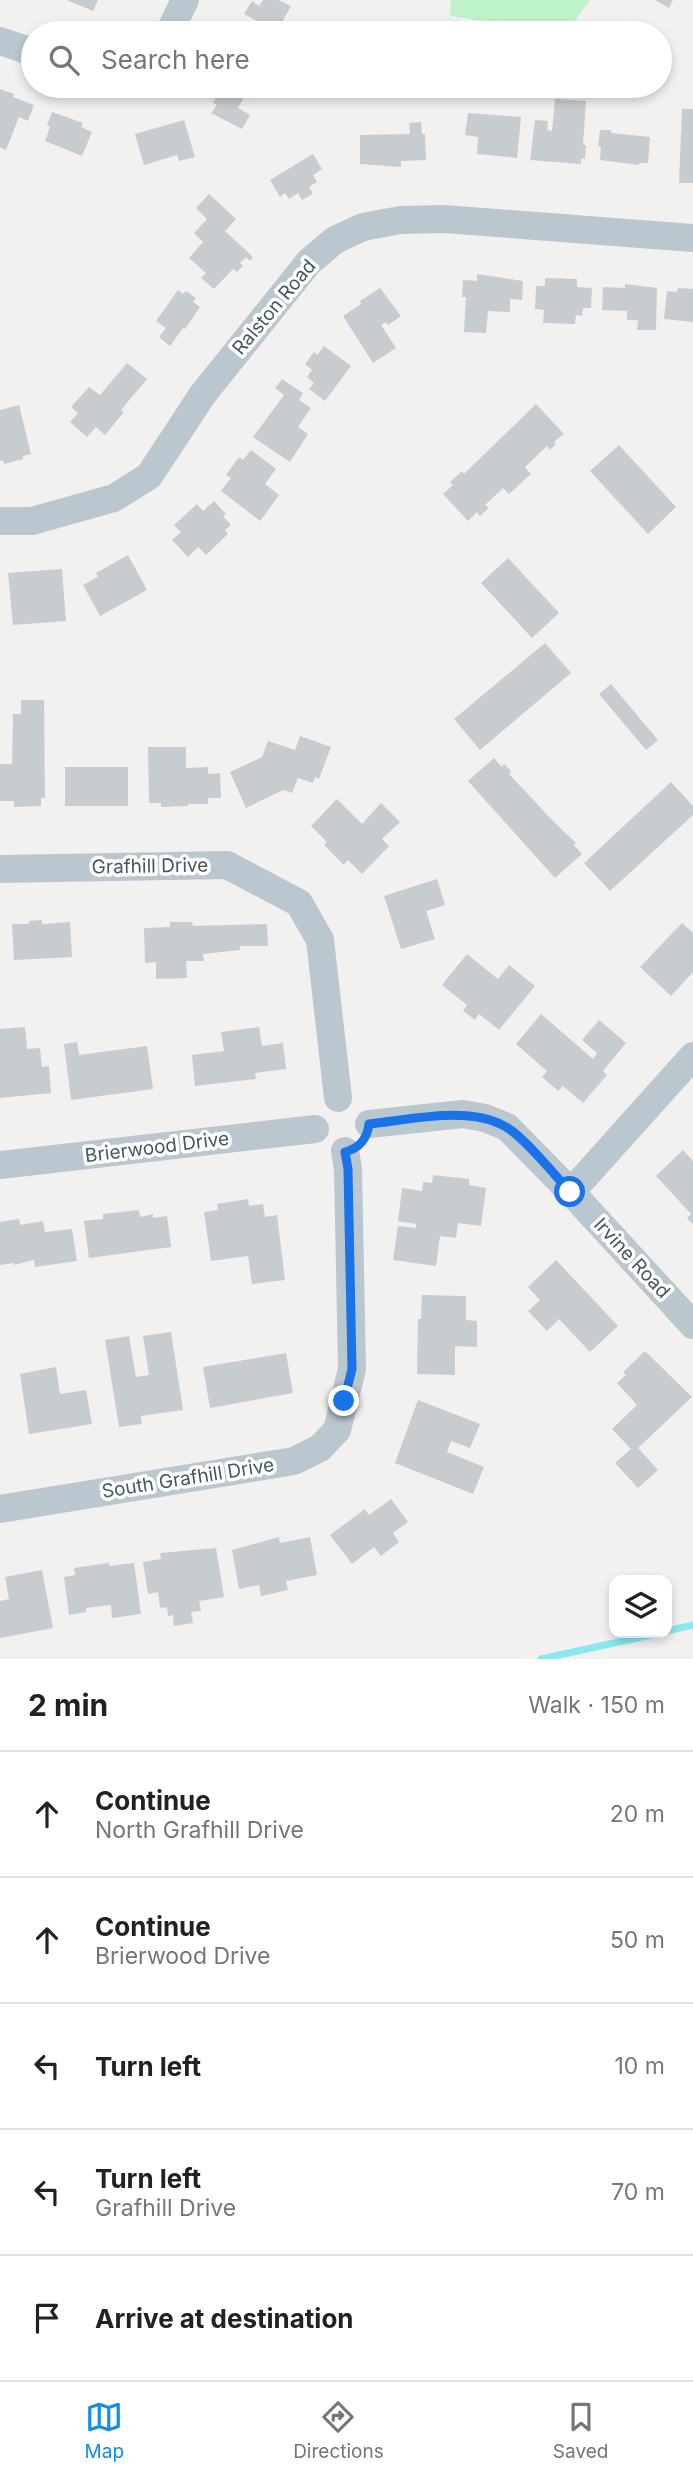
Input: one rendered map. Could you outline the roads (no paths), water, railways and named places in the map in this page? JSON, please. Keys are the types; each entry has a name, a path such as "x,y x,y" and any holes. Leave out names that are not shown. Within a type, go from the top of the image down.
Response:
{"street":[{"path":"175,21 185,0"},
{"path":"0,41 21,48"},
{"name":"Ralston Road","path":"0,521 32,520 114,498 149,476 203,394 309,262 335,240 363,227 400,220 444,219 693,238"},
{"name":"Grafhill Drive","path":"0,869 227,865 299,903 320,940 338,1098"},
{"path":"570,1192 693,1056"},
{"path":"338,1098 355,1101 362,1107 369,1124 365,1139 360,1145 345,1152 337,1152 322,1144 315,1129 315,1120 323,1105 338,1098"},
{"name":"Irvine Road","path":"369,1124 463,1114 485,1118 507,1127 693,1325"},
{"name":"Brierwood Drive","path":"0,1166 315,1129"},
{"name":"South Grafhill Drive","path":"0,1509 294,1461 320,1448 337,1430 352,1369 348,1169 345,1152"}],"waterway":[{"path":"672,1630 693,1625"},
{"path":"541,1659 637,1638"}]}
